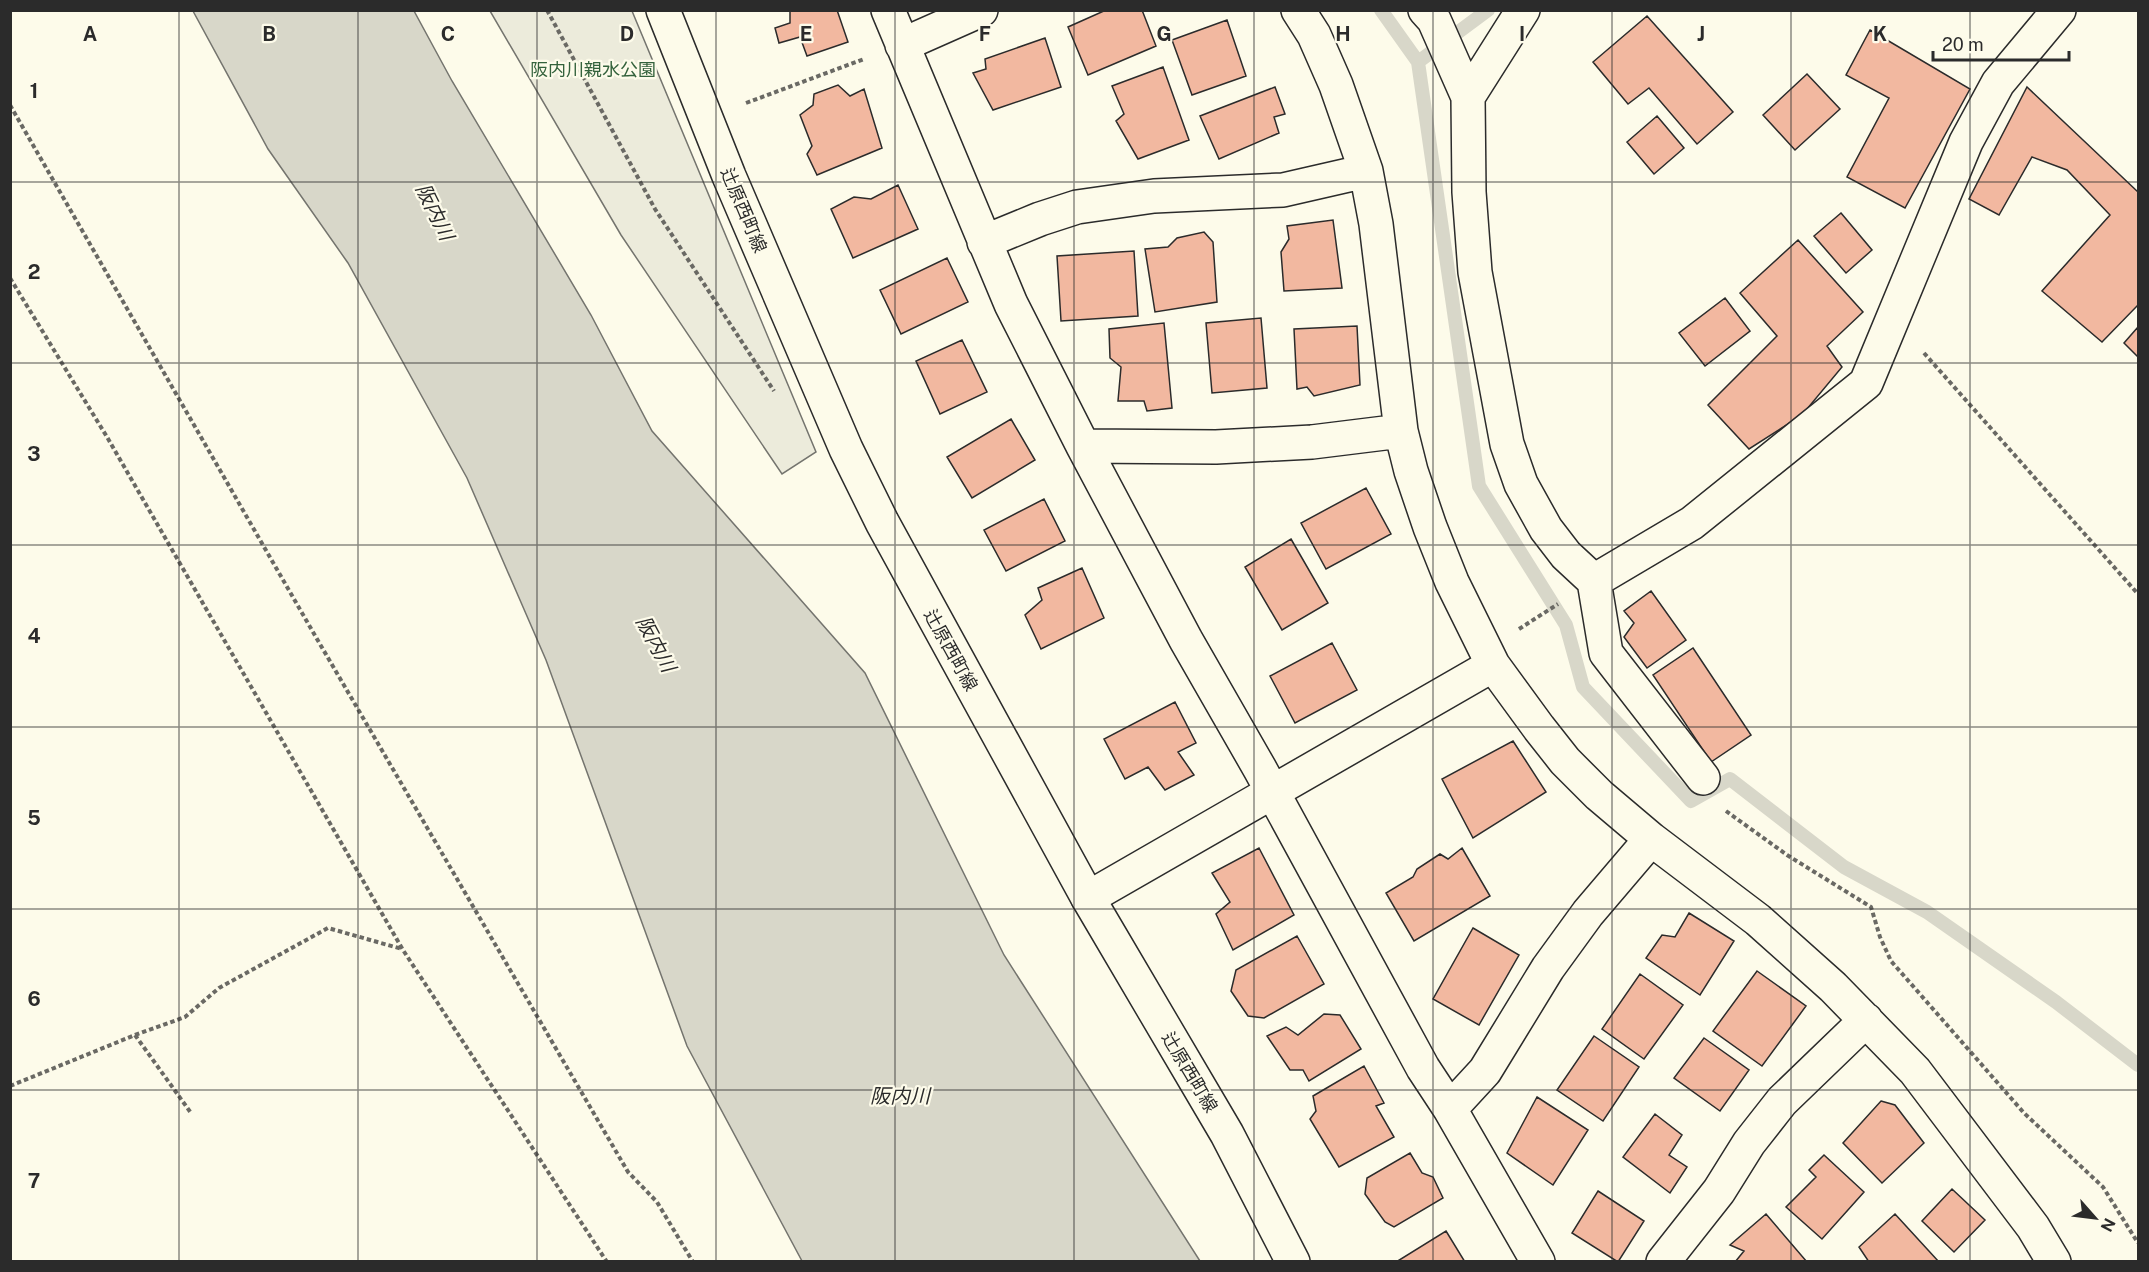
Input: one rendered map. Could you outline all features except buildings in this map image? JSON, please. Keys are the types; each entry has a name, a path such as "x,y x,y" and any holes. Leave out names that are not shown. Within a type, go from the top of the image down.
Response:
{"street":[{"name":"辻原西町線","path":"663,10 729,176 846,449 887,532 1088,898 1227,1134 1293,1262"},
{"path":"888,10 1011,304 1083,446 1186,640 1424,1068 1538,1262"},
{"path":"902,45 981,10"},
{"path":"1298,10 1314,35 1336,85 1366,171 1376,224 1401,431 1411,471 1452,582 1493,665 1565,761 1599,795 1651,839 1758,920 1833,987 1915,1071 2033,1227 2054,1262"},
{"path":"1468,97 1523,10"},
{"path":"1594,581 1692,523 1866,383 1966,142 1998,83 2059,10"},
{"path":"1430,15 1468,97 1469,192 1475,272 1507,444 1521,484 1546,529 1566,555 1594,581 1606,653 1711,792"},
{"path":"984,242 1040,219 1077,207 1154,196 1283,190 1366,171"},
{"path":"1083,446 1216,447 1311,442 1401,431"},
{"path":"1088,898 1493,665"},
{"path":"1450,1109 1485,1071 1548,968 1587,913 1651,839"},
{"path":"1663,1262 1719,1191 1749,1143 1782,1101 1866,1020"}],"path":[{"path":"547,10 655,209 779,398"},
{"path":"746,103 902,45"},
{"path":"10,105 317,639 628,1172 657,1202 693,1262"},
{"path":"10,278 107,436 403,950 607,1262"},
{"path":"1893,318 2139,594"},
{"path":"1519,629 1563,601"},
{"path":"1711,792 1787,855 1871,907 1880,937 1891,961 2024,1113 2103,1187 2139,1243"},
{"path":"10,1086 185,1017 219,988 327,928 403,950"},
{"path":"135,1035 191,1113"}],"green space":[{"name":"阪内川親水公園","path":"490,11 632,11 816,452 782,474 621,235"}],"water":[{"name":"阪内川","path":"193,11 414,11 452,81 591,315 652,431 865,673 1004,955 1200,1261 802,1261 687,1046 546,660 467,478 348,263 268,149"}],"waterway":[{"path":"1381,10 1418,62 1479,486 1566,625 1583,687 1691,801 1730,779 1844,867 1927,912 2056,1002 2138,1065"},
{"path":"1418,62 1488,10"}]}
